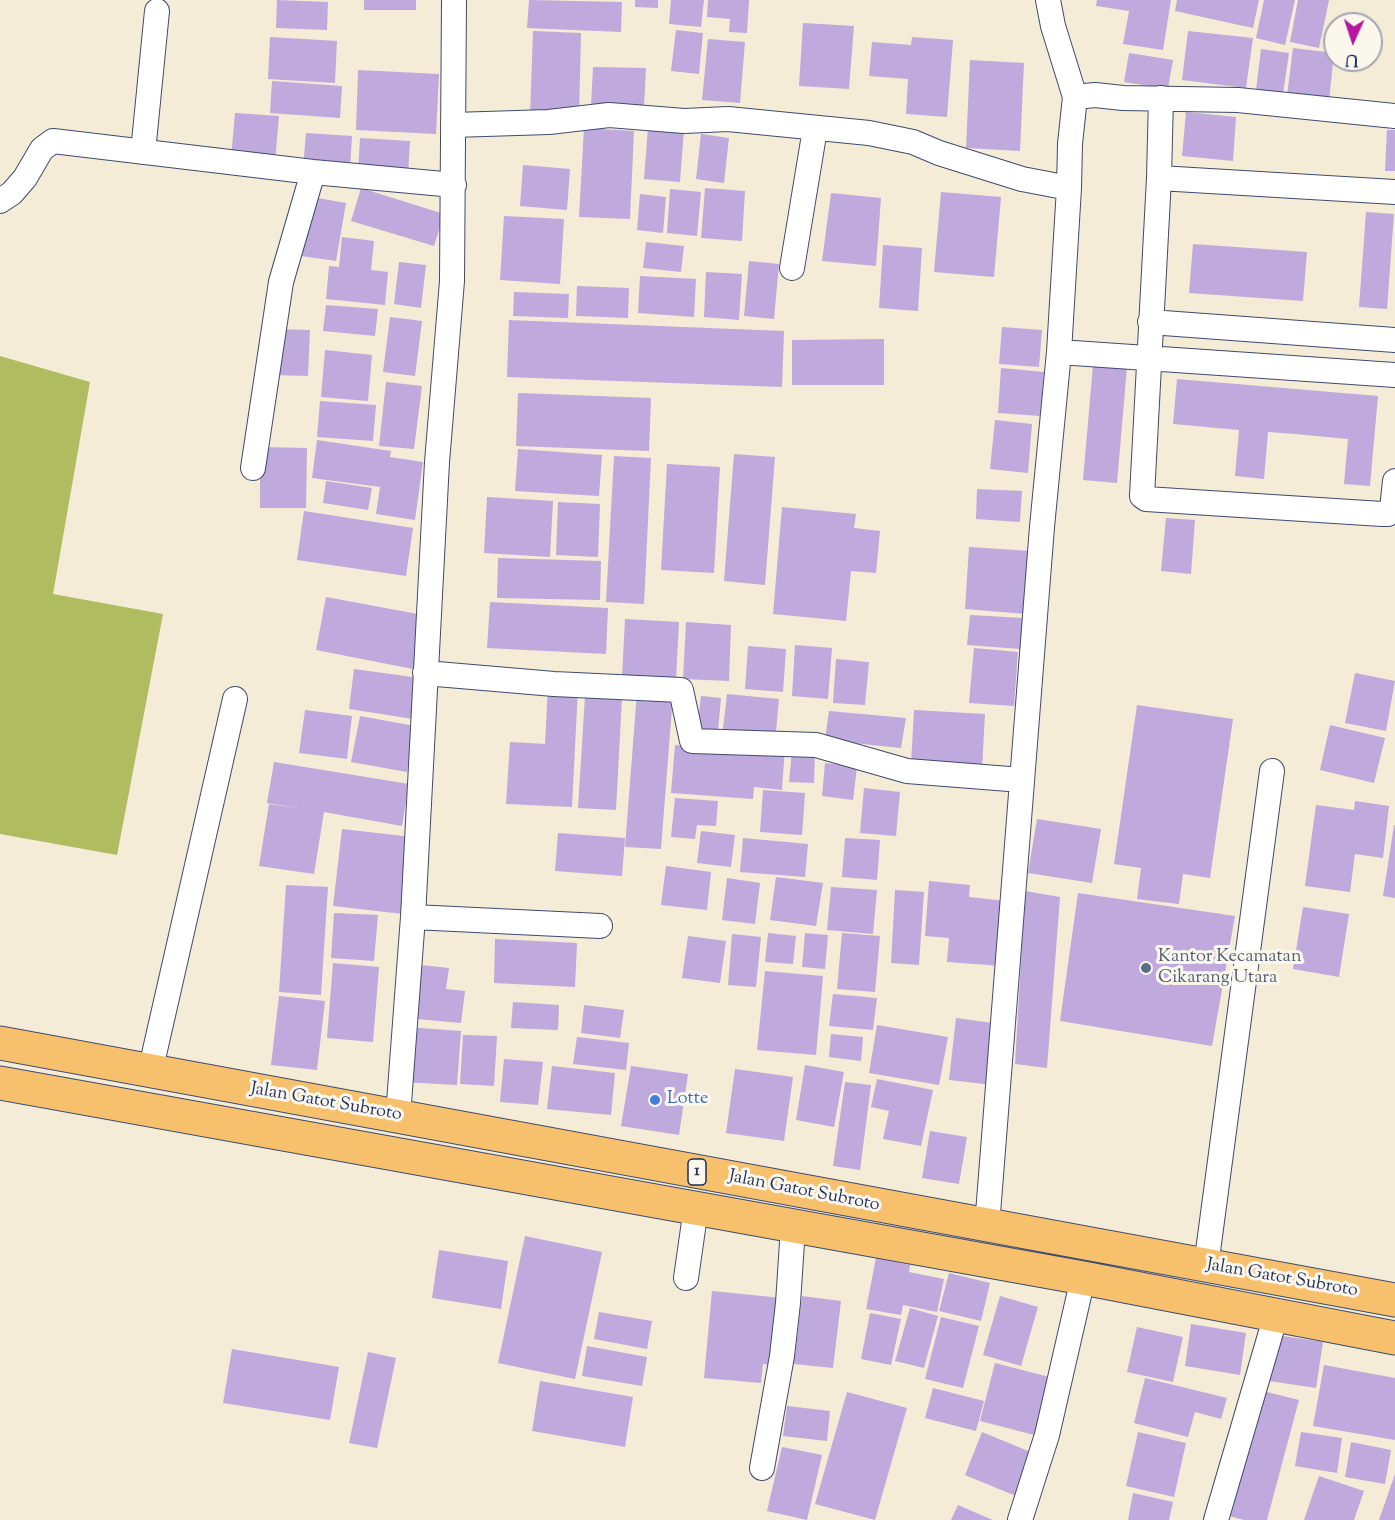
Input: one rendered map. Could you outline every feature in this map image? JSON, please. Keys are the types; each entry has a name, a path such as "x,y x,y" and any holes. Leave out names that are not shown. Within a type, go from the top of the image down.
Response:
{"highway":[{"name":"Jalan Gatot Subroto","path":"0,1043 1395,1300"},
{"name":"Jalan Gatot Subroto","path":"0,1083 1083,1278 1395,1338"}],"street":[{"path":"398,1116 413,917 437,472 452,281 454,0"},
{"path":"987,1226 1042,526 1059,352 1070,188 1070,144 1075,98 1053,26 1048,0"},
{"path":"143,152 157,11"},
{"path":"1075,98 1095,95 1238,100 1395,116"},
{"path":"1161,98 1160,178 1150,322 1142,496 1146,499 1388,514 1392,509 1395,481"},
{"path":"453,125 549,122 609,115 684,121 728,119 890,136 1022,178 1070,188"},
{"path":"792,268 815,129"},
{"path":"0,201 12,193 25,178 42,150 53,141 313,172 454,185"},
{"path":"253,468 281,282 313,172"},
{"path":"1160,178 1395,192"},
{"path":"1150,322 1395,340"},
{"path":"1059,352 1395,375"},
{"path":"425,673 554,684 681,690 692,741 816,745 907,771 1022,780"},
{"path":"150,1072 235,699"},
{"path":"1206,1266 1272,771"},
{"path":"413,917 600,926"},
{"path":"687,1278 696,1208"},
{"path":"762,1468 782,1356 793,1227"},
{"path":"1020,1520 1047,1435 1083,1278"},
{"path":"1216,1520 1276,1315"}],"green space":[{"path":"0,356 90,382 53,594 163,614 117,855 0,834"}],"building":[{"path":"277,0 328,2 327,30 276,28"},
{"path":"364,0 416,0 416,10 364,10"},
{"path":"529,0 622,2 621,32 527,28"},
{"path":"635,0 658,0 658,8 635,7"},
{"path":"671,0 704,0 701,27 669,24"},
{"path":"708,0 749,0 747,33 729,32 730,19 707,17"},
{"path":"1097,0 1171,0 1163,50 1123,44 1129,11 1096,6"},
{"path":"1177,0 1259,0 1253,28 1175,11"},
{"path":"1264,0 1295,0 1285,45 1256,38"},
{"path":"1298,0 1329,0 1326,12 1323,12 1323,29 1319,48 1290,42"},
{"path":"803,23 854,26 849,89 799,86"},
{"path":"676,30 703,33 699,74 671,71"},
{"path":"533,31 581,33 579,117 530,116"},
{"path":"1188,31 1253,38 1246,88 1182,80"},
{"path":"270,37 337,41 335,83 268,79"},
{"path":"912,37 953,40 947,117 906,114 908,79 869,76 872,42 911,45"},
{"path":"708,39 745,42 740,103 702,100"},
{"path":"1293,48 1323,52 1323,72 1332,72 1329,101 1287,96"},
{"path":"1261,49 1289,53 1283,94 1256,90"},
{"path":"1129,53 1173,60 1168,89 1124,82"},
{"path":"970,60 1024,63 1020,151 966,148"},
{"path":"593,67 646,68 644,107 591,106"},
{"path":"358,70 439,74 436,134 356,130"},
{"path":"272,81 342,86 340,118 270,113"},
{"path":"1186,112 1236,117 1233,161 1182,156"},
{"path":"235,113 279,116 275,162 231,158"},
{"path":"648,127 684,129 680,182 644,179"},
{"path":"584,128 634,131 630,219 579,217"},
{"path":"1387,130 1395,130 1395,171 1385,171"},
{"path":"306,133 352,136 350,171 303,168"},
{"path":"701,134 729,138 724,183 696,179"},
{"path":"360,138 410,141 408,175 358,172"},
{"path":"523,165 570,169 567,210 520,206"},
{"path":"361,188 444,214 434,246 351,221"},
{"path":"705,188 745,191 742,241 701,238"},
{"path":"670,189 701,192 697,236 667,233"},
{"path":"941,192 1001,197 994,277 934,272"},
{"path":"831,193 881,198 876,266 822,261"},
{"path":"640,194 666,197 663,233 637,230"},
{"path":"312,197 346,203 336,261 301,256"},
{"path":"1366,212 1394,214 1387,309 1359,307"},
{"path":"504,216 564,219 560,284 500,280"},
{"path":"342,237 374,241 371,270 388,272 385,305 326,299 329,266 339,267"},
{"path":"646,242 684,246 681,272 643,268"},
{"path":"1193,244 1307,252 1303,301 1189,293"},
{"path":"883,245 922,248 918,311 879,308"},
{"path":"749,261 779,264 774,319 744,316"},
{"path":"399,262 426,265 421,308 394,304"},
{"path":"706,272 742,274 739,320 704,317"},
{"path":"640,276 696,279 694,317 638,313"},
{"path":"577,286 629,288 628,318 576,316"},
{"path":"514,292 569,294 568,318 513,316"},
{"path":"326,305 378,309 375,336 323,331"},
{"path":"390,317 422,321 415,376 383,372"},
{"path":"509,320 784,331 782,387 507,377"},
{"path":"1002,327 1042,330 1039,367 999,364"},
{"path":"275,329 310,330 308,376 274,375"},
{"path":"884,339 884,385 792,385 792,340"},
{"path":"325,350 372,355 368,401 321,397"},
{"path":"1093,365 1127,367 1117,483 1083,480"},
{"path":"1001,368 1044,372 1040,416 998,413"},
{"path":"1177,379 1378,396 1370,486 1344,484 1348,439 1268,432 1264,479 1235,476 1239,430 1173,424"},
{"path":"386,382 422,386 414,449 379,446"},
{"path":"518,393 651,398 649,451 516,446"},
{"path":"320,401 376,405 373,441 317,437"},
{"path":"995,420 1032,424 1028,473 990,469"},
{"path":"317,440 391,451 390,457 423,462 415,520 376,514 380,487 312,478"},
{"path":"260,447 307,448 306,508 260,508"},
{"path":"518,449 602,455 599,496 515,491"},
{"path":"734,454 775,457 765,585 724,581"},
{"path":"614,456 651,458 644,604 606,602"},
{"path":"667,464 720,467 714,573 661,570"},
{"path":"326,481 372,488 368,510 323,503"},
{"path":"977,489 1022,491 1020,522 976,519"},
{"path":"487,497 553,501 550,557 484,553"},
{"path":"558,502 600,504 598,557 556,555"},
{"path":"782,507 856,514 854,528 880,531 876,573 851,571 846,621 773,614"},
{"path":"304,511 413,528 406,576 297,560"},
{"path":"1166,518 1195,520 1191,574 1161,571"},
{"path":"969,547 1031,551 1026,614 965,609"},
{"path":"498,558 601,561 600,600 497,598"},
{"path":"326,597 423,615 413,669 316,650"},
{"path":"490,602 608,608 606,654 487,648"},
{"path":"970,615 1023,618 1020,649 967,645"},
{"path":"625,619 679,622 676,680 622,677"},
{"path":"686,622 731,625 729,681 683,679"},
{"path":"795,645 832,648 828,699 792,696"},
{"path":"748,646 786,649 783,692 745,689"},
{"path":"974,648 1018,652 1014,706 969,703"},
{"path":"836,659 869,662 865,705 833,703"},
{"path":"354,669 420,678 413,719 349,709"},
{"path":"1355,673 1395,681 1386,731 1345,723"},
{"path":"548,686 578,688 572,807 506,804 510,742 545,744"},
{"path":"637,692 673,695 661,849 625,847"},
{"path":"727,694 779,699 775,742 722,737"},
{"path":"585,696 622,698 616,810 578,808"},
{"path":"701,696 721,698 718,731 697,729"},
{"path":"1137,705 1233,719 1210,878 1183,874 1179,904 1137,899 1141,868 1114,864"},
{"path":"305,710 352,716 347,759 299,753"},
{"path":"914,710 985,714 982,770 911,765"},
{"path":"829,711 906,718 901,748 825,740"},
{"path":"360,716 415,726 407,772 351,762"},
{"path":"1330,725 1385,738 1374,783 1320,770"},
{"path":"675,745 724,749 785,747 782,790 754,787 753,799 671,793"},
{"path":"792,751 815,751 814,783 789,782"},
{"path":"274,762 409,784 402,826 324,812 314,874 259,866 269,804 304,809 267,803"},
{"path":"825,763 857,767 853,800 822,796"},
{"path":"864,788 900,792 896,836 860,833"},
{"path":"763,790 805,793 802,835 760,832"},
{"path":"675,798 718,801 716,826 697,825 695,839 671,837"},
{"path":"1355,801 1389,806 1383,858 1355,854 1350,892 1305,886 1316,805 1354,810"},
{"path":"1037,819 1101,829 1092,883 1028,873"},
{"path":"1395,825 1395,898 1383,896"},
{"path":"342,829 412,837 403,914 333,906"},
{"path":"701,831 735,835 731,867 697,863"},
{"path":"558,833 625,838 622,876 555,871"},
{"path":"743,838 808,844 805,877 740,872"},
{"path":"845,838 880,840 877,880 842,877"},
{"path":"666,866 711,872 707,910 661,905"},
{"path":"776,877 823,883 816,926 770,920"},
{"path":"727,878 760,883 755,924 722,920"},
{"path":"929,881 970,885 969,897 1006,901 1001,966 947,962 949,938 925,936"},
{"path":"286,885 328,887 321,995 279,992"},
{"path":"831,887 877,890 873,934 827,930"},
{"path":"895,890 924,892 919,965 891,963"},
{"path":"1025,891 1060,897 1047,1068 1015,1064"},
{"name":"Kantor Kecamatan Cikarang Utara","path":"1078,893 1235,916 1212,1046 1060,1021"},
{"path":"1303,907 1349,914 1339,977 1293,969"},
{"path":"334,913 378,915 374,961 331,958"},
{"path":"768,933 796,936 793,964 765,962"},
{"path":"805,933 828,935 825,969 802,967"},
{"path":"842,933 880,936 875,992 837,989"},
{"path":"732,934 761,937 756,987 728,985"},
{"path":"688,936 726,941 720,983 682,978"},
{"path":"495,939 577,943 575,987 494,983"},
{"path":"333,963 379,967 373,1042 327,1038"},
{"path":"412,964 449,968 446,989 465,991 461,1023 406,1018"},
{"path":"765,971 823,976 816,1055 757,1050"},
{"path":"833,994 877,998 873,1030 829,1026"},
{"path":"279,996 325,1001 317,1070 271,1065"},
{"path":"513,1002 559,1005 558,1030 511,1028"},
{"path":"584,1005 624,1010 620,1038 581,1033"},
{"path":"956,1018 1000,1024 993,1085 949,1080"},
{"path":"877,1025 948,1037 939,1085 869,1073"},
{"path":"407,1027 461,1031 457,1085 403,1082"},
{"path":"831,1034 863,1037 861,1061 829,1057"},
{"path":"463,1035 497,1036 494,1086 460,1084"},
{"path":"577,1037 629,1043 626,1070 573,1064"},
{"path":"504,1059 543,1062 538,1105 500,1102"},
{"path":"805,1065 844,1072 834,1127 796,1120"},
{"path":"552,1066 615,1073 611,1115 547,1109"},
{"name":"Lotte","path":"631,1066 688,1074 679,1135 621,1126"},
{"path":"735,1069 793,1077 784,1141 726,1133"},
{"path":"877,1079 933,1090 921,1146 883,1139 889,1111 871,1107"},
{"path":"845,1082 871,1085 860,1170 833,1166"},
{"path":"930,1131 967,1137 959,1184 922,1178"},
{"path":"525,1236 602,1252 575,1379 498,1363"},
{"path":"439,1250 508,1261 501,1309 432,1298"},
{"path":"876,1258 910,1265 909,1272 944,1279 937,1312 903,1305 901,1315 866,1309"},
{"path":"949,1273 990,1283 981,1321 939,1311"},
{"path":"712,1291 782,1298 775,1365 763,1364 761,1383 704,1378"},
{"path":"802,1296 841,1301 833,1368 794,1364"},
{"path":"1000,1296 1038,1307 1021,1366 983,1355"},
{"path":"910,1308 938,1316 924,1368 895,1361"},
{"path":"599,1312 652,1321 647,1349 594,1339"},
{"path":"870,1313 901,1319 891,1365 861,1359"},
{"path":"941,1317 979,1326 963,1388 925,1379"},
{"path":"1191,1324 1246,1333 1240,1375 1185,1366"},
{"path":"1137,1327 1183,1337 1173,1382 1127,1372"},
{"path":"1276,1335 1323,1342 1316,1388 1269,1381"},
{"path":"587,1346 647,1357 642,1386 582,1376"},
{"path":"232,1349 339,1367 330,1420 223,1403"},
{"path":"368,1352 396,1358 377,1448 349,1443"},
{"path":"995,1363 1057,1379 1042,1437 980,1421"},
{"path":"1324,1365 1395,1378 1395,1440 1313,1426"},
{"path":"1145,1378 1227,1398 1221,1419 1195,1412 1188,1437 1134,1423"},
{"path":"540,1381 633,1397 625,1447 532,1431"},
{"path":"933,1388 984,1401 976,1431 925,1418"},
{"path":"1259,1390 1299,1400 1267,1520 1244,1520 1225,1515"},
{"path":"847,1392 907,1408 875,1520 815,1504"},
{"path":"787,1406 830,1411 827,1441 783,1436"},
{"path":"982,1432 1033,1453 1016,1496 965,1475"},
{"path":"1138,1432 1186,1443 1174,1497 1126,1486"},
{"path":"1301,1432 1342,1438 1337,1473 1295,1466"},
{"path":"1351,1442 1391,1450 1385,1484 1345,1477"},
{"path":"782,1447 822,1455 807,1520 767,1511"},
{"path":"1395,1474 1395,1520 1379,1520"},
{"path":"1319,1476 1364,1491 1354,1520 1304,1520"},
{"path":"1133,1493 1173,1502 1169,1520 1128,1520"},
{"path":"958,1505 988,1518 993,1520 951,1520"}],"place":[{"name":"Kantor Kecamatan Cikarang Utara","path":"1146,968"},
{"name":"Lotte","path":"655,1100"}]}
